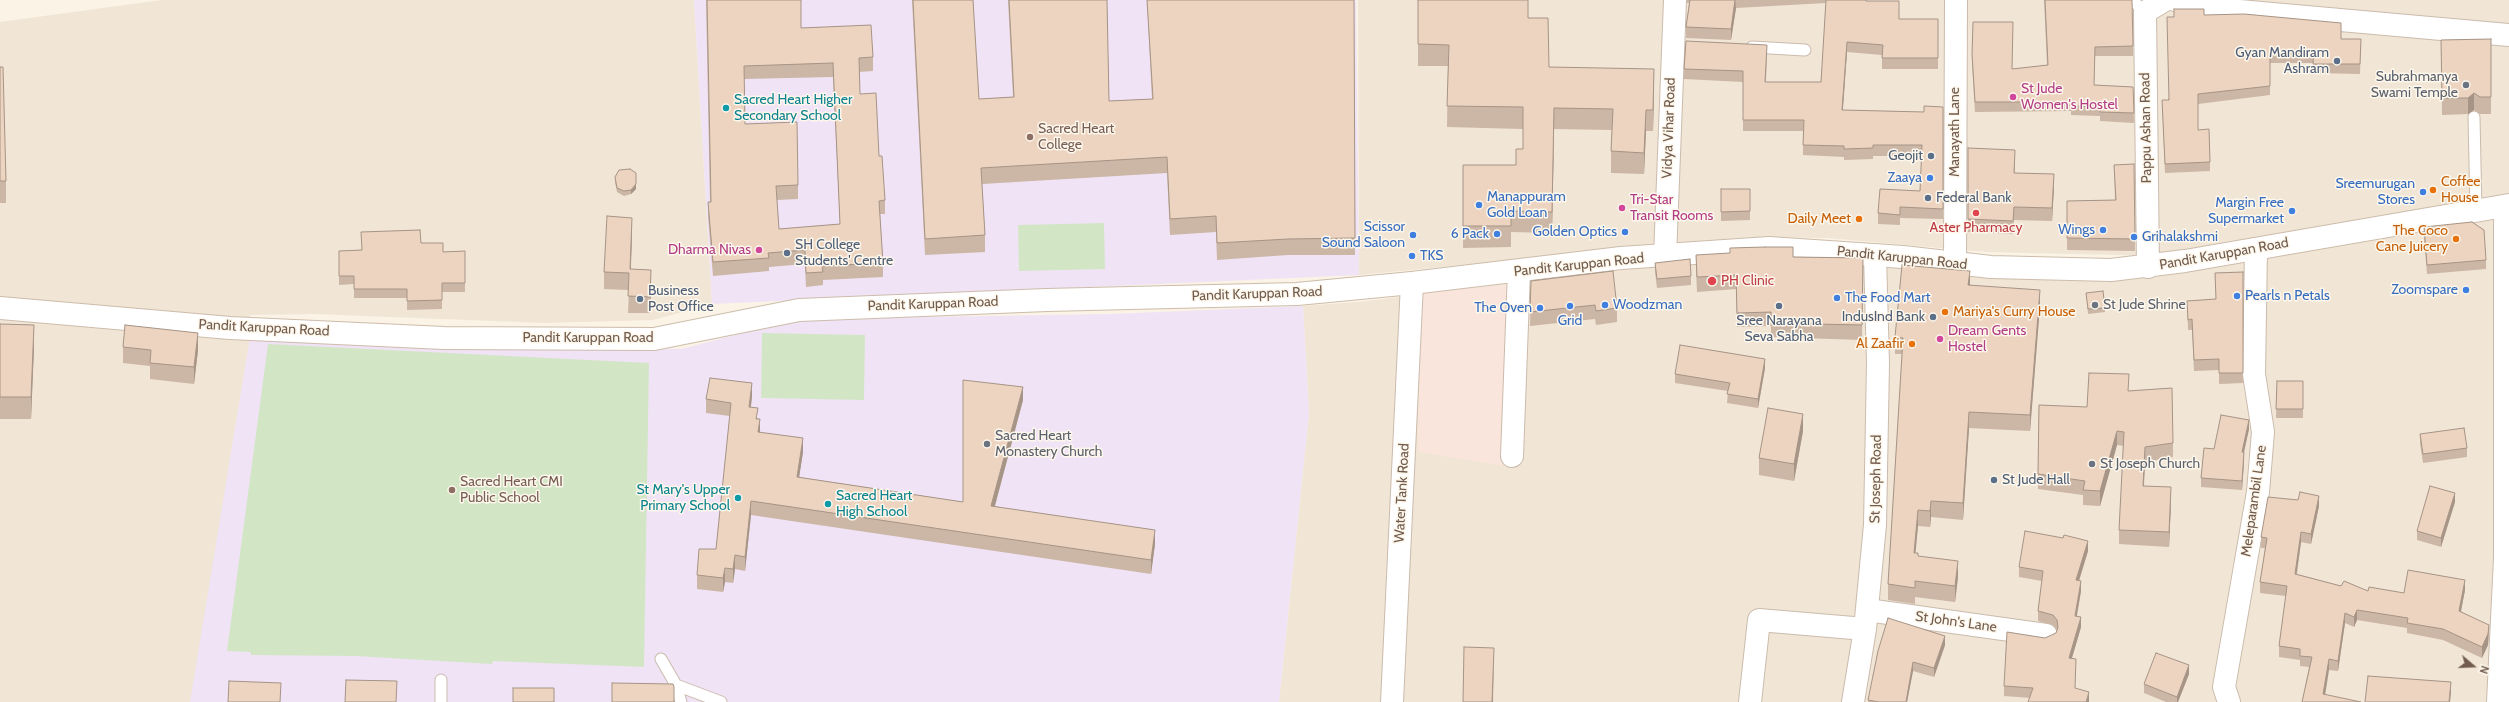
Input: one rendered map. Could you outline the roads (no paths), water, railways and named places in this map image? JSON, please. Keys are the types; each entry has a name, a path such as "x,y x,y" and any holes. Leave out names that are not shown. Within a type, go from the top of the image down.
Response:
{"street":[{"name":"Vidya Vihar Road","path":"1665,257 1680,44 1674,0"},
{"name":"Manayath Lane","path":"1955,263 1956,0"},
{"path":"2145,12 2165,0"},
{"path":"2175,0 2217,9 2509,35"},
{"name":"Pappu Ashan Road","path":"2145,12 2148,267"},
{"name":"Pandit Karuppan Road","path":"0,308 230,328 444,338 654,339 799,310 1055,300 1297,294 1412,283 1621,258 1665,257 1779,248 1875,255 1992,267 2111,270 2148,267 2476,210 2507,206"},
{"path":"2498,702 2505,558 2507,423 2507,206"},
{"name":"Meleparambil Lane","path":"2229,702 2224,687 2258,492 2263,432 2254,374 2256,249"},
{"name":"St Joseph Road","path":"1853,702 1866,620 1875,525 1878,363 1875,255"},
{"path":"1512,456 1519,271"},
{"name":"Water Tank Road","path":"1392,702 1412,283"},
{"name":"St John's Lane","path":"1750,702 1759,620 1866,620 2046,634"}],"lane":[{"path":"2102,2 2134,2 2145,12"},
{"path":"1743,47 1805,50"},
{"path":"2474,118 2476,210"},
{"path":"662,659 676,685 681,702"},
{"path":"441,680 441,702"},
{"path":"676,685 721,702"}],"place":[{"name":"Gyan Mandiram Ashram","path":"2337,61"},
{"name":"Subrahmanya Swami Temple","path":"2466,85"},
{"name":"St Jude Women's Hostel","path":"2013,97"},
{"name":"Sacred Heart Higher Secondary School","path":"726,108"},
{"name":"Sacred Heart College","path":"1030,137"},
{"name":"Geojit","path":"1931,156"},
{"name":"Zaaya","path":"1930,178"},
{"name":"Coffee House","path":"2433,190"},
{"name":"Sreemurugan Stores","path":"2423,192"},
{"name":"Federal Bank","path":"1928,198"},
{"name":"Manappuram Gold Loan","path":"1479,205"},
{"name":"Tri-Star Transit Rooms","path":"1622,208"},
{"name":"Margin Free Supermarket","path":"2292,211"},
{"name":"Aster Pharmacy","path":"1976,213"},
{"name":"Daily Meet","path":"1859,219"},
{"name":"Wings","path":"2103,230"},
{"name":"Golden Optics","path":"1625,232"},
{"name":"6 Pack","path":"1497,234"},
{"name":"Scissor Sound Saloon","path":"1413,235"},
{"name":"Grihalakshmi","path":"2134,237"},
{"name":"The Coco Cane Juicery","path":"2456,239"},
{"name":"Dharma Nivas","path":"759,250"},
{"name":"SH College Students' Centre","path":"787,253"},
{"name":"TKS","path":"1412,256"},
{"name":"PH Clinic","path":"1712,281"},
{"name":"Zoomspare","path":"2466,290"},
{"name":"Pearls n Petals","path":"2237,296"},
{"name":"The Food Mart","path":"1837,298"},
{"name":"Business Post Office","path":"640,299"},
{"name":"Woodzman","path":"1605,305"},
{"name":"St Jude Shrine","path":"2095,305"},
{"name":"Grid","path":"1570,306"},
{"name":"Sree Narayana Seva Sabha","path":"1779,306"},
{"name":"The Oven","path":"1540,308"},
{"name":"Mariya's Curry House","path":"1945,312"},
{"name":"IndusInd Bank","path":"1933,317"},
{"name":"Dream Gents Hostel","path":"1940,339"},
{"name":"Al Zaafir","path":"1912,344"},
{"name":"Sacred Heart Monastery Church","path":"987,444"},
{"name":"St Joseph Church","path":"2092,464"},
{"name":"St Jude Hall","path":"1994,480"},
{"name":"Sacred Heart CMI Public School","path":"452,490"},
{"name":"St Mary's Upper Primary School","path":"738,498"},
{"name":"Sacred Heart High School","path":"828,504"}]}
